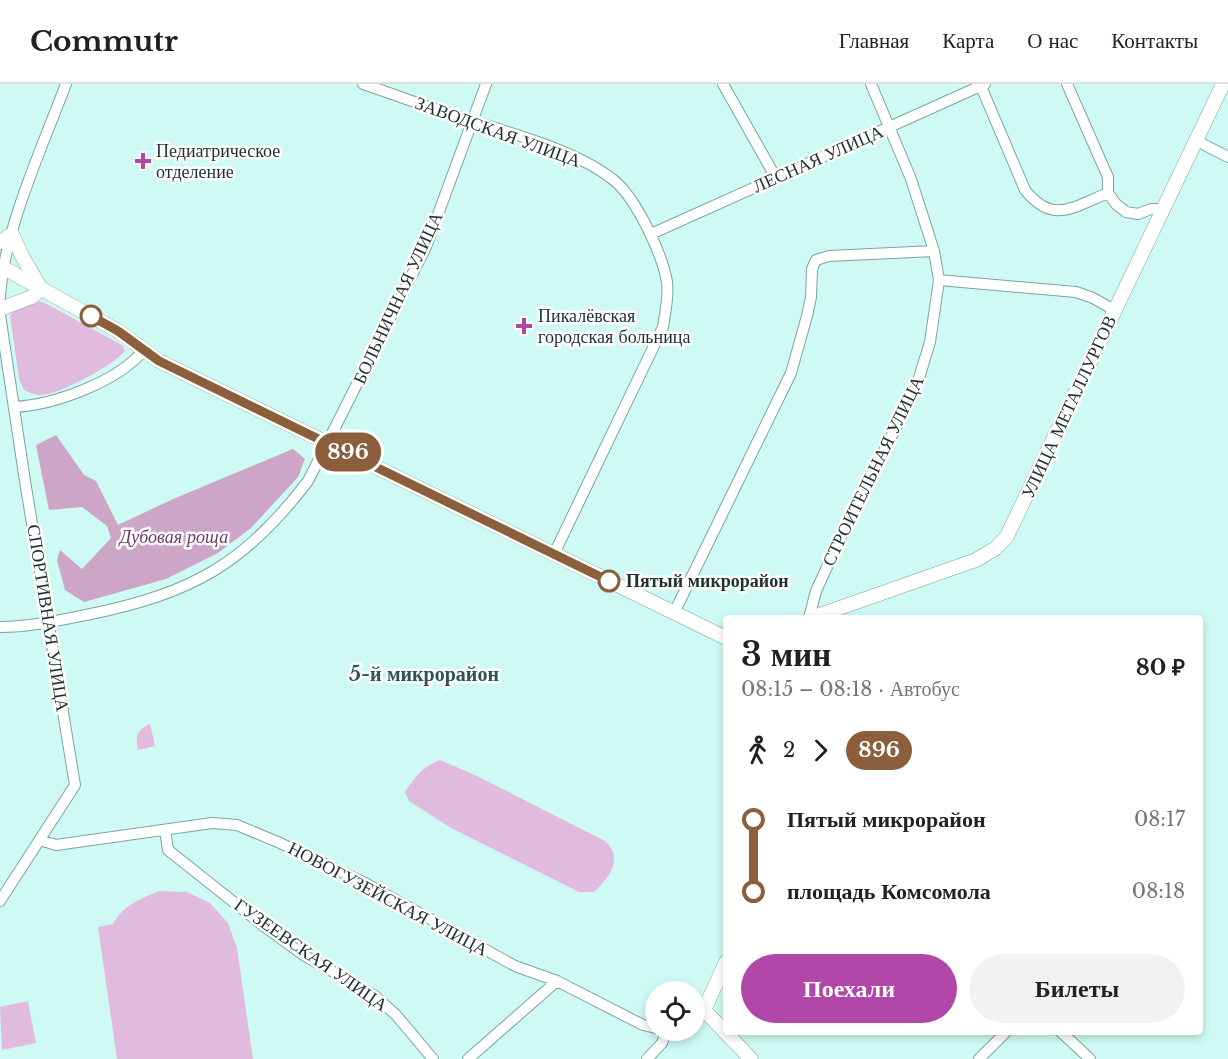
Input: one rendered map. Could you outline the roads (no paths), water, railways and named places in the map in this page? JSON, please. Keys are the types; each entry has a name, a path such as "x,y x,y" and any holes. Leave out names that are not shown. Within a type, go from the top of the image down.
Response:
{"street":[{"path":"0,297 1,267 6,238 66,84"},
{"name":"ЗАВОДСКАЯ УЛИЦА","path":"363,84 579,158 613,178 651,234 667,282 667,303 663,327 554,554"},
{"name":"БОЛЬНИЧНАЯ УЛИЦА","path":"0,627 49,622 137,604 171,593 214,572 257,540 287,509 308,481 426,247 486,84"},
{"path":"723,84 776,178"},
{"name":"СТРОИТЕЛЬНАЯ УЛИЦА","path":"811,615 816,591 844,530 916,388 930,342 939,280 934,251 911,179 871,84"},
{"path":"1067,84 1108,177 1108,193 1116,204 1126,212 1138,214 1150,209 1164,208"},
{"name":"УЛИЦА МЕТАЛЛУРГОВ","path":"819,615 976,560 996,548 1013,525 1223,84"},
{"path":"982,85 1025,190 1032,199 1054,212 1108,193"},
{"name":"ЛЕСНАЯ УЛИЦА","path":"651,234 982,85"},
{"path":"1197,141 1228,157"},
{"path":"6,238 22,256 41,289"},
{"path":"674,613 790,373 807,316 811,297 812,269 816,260 829,256 934,251"},
{"path":"1,267 118,331 159,361 723,637"},
{"path":"939,280 1076,292 1093,298 1114,310"},
{"path":"0,309 32,297 41,289"},
{"name":"СПОРТИВНАЯ УЛИЦА","path":"0,315 75,785 0,901"},
{"path":"14,407 33,406 59,400 107,378 134,362 143,351"},
{"name":"НОВОГУЗЕЙСКАЯ УЛИЦА","path":"40,840 56,845 213,823 237,825 365,883 515,966 557,981 645,1025"},
{"name":"ГУЗЕЕВСКАЯ УЛИЦА","path":"165,830 168,850 303,954 375,996 396,1015 433,1059"},
{"path":"705,1002 723,968"},
{"path":"468,1059 557,981"},
{"path":"705,1018 723,1034"},
{"path":"724,1035 751,1059"},
{"path":"979,1059 1003,1035"},
{"path":"1064,1035 1090,1059"},
{"path":"647,1059 662,1041"}],"place":[{"name":"Педиатрическое отделение","path":"143,161"},
{"name":"Пикалёвская городская больница","path":"524,326"},
{"name":"Пятый микрорайон","path":"609,581"}],"district":[{"name":"5-й микрорайон","path":"424,674"}],"park label":[{"name":"Дубовая роща","path":"174,537"}]}
